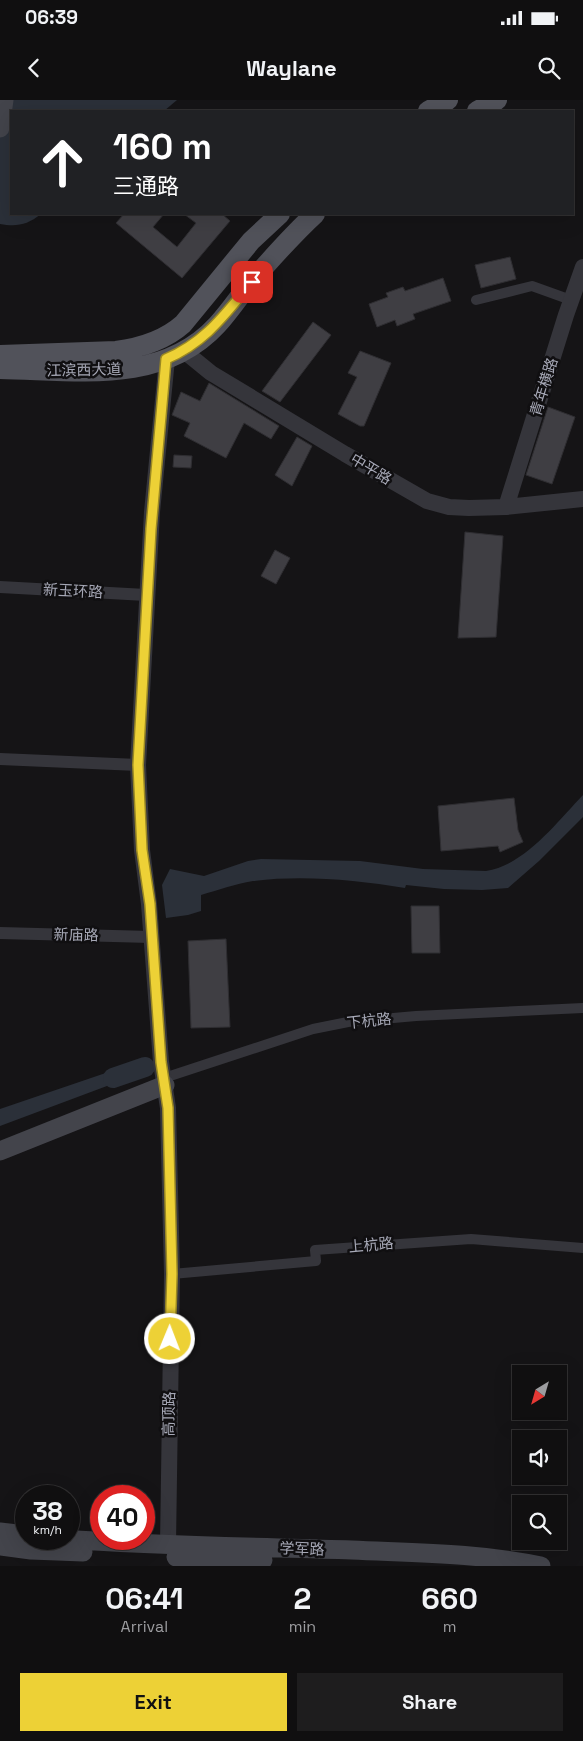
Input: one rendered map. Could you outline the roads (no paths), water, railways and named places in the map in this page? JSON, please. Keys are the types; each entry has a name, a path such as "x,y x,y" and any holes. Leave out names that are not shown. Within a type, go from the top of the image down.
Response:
{"main road":[{"path":"0,128 4,100"},
{"path":"430,110 448,100"},
{"path":"480,110 497,100"},
{"name":"江滨西大道","path":"0,355 116,351 134,348 168,334 183,324 251,241 279,215"},
{"name":"江滨西大道","path":"0,370 115,371 135,368 175,355 216,325 284,244 315,215"},
{"name":"下杭路","path":"0,1137 164,1079"},
{"name":"下杭路","path":"0,1151 164,1079"},
{"path":"0,1532 15,1534"},
{"name":"学军路","path":"80,1540 411,1552 490,1558 541,1566"},
{"name":"学军路","path":"0,1546 31,1550 206,1559 431,1566"}],"street":[{"name":"青年横路","path":"506,507 583,267"},
{"path":"476,300 532,286 571,300"},
{"name":"中平路","path":"175,355 211,373 417,496 438,505 449,507 506,507 583,499"},
{"name":"高顶路","path":"168,1544 172,1274 168,1108 151,937 150,904 142,850 138,765 152,512 175,355"},
{"name":"新玉环路","path":"0,587 146,595"},
{"path":"0,759 138,765"},
{"name":"新庙路","path":"0,933 151,937"},
{"name":"下杭路","path":"164,1079 313,1029 348,1022 416,1016 583,1008"},
{"name":"上杭路","path":"172,1274 316,1261 315,1250 419,1242 472,1239 583,1248"}],"waterway":[{"path":"113,1078 145,1067"}]}
